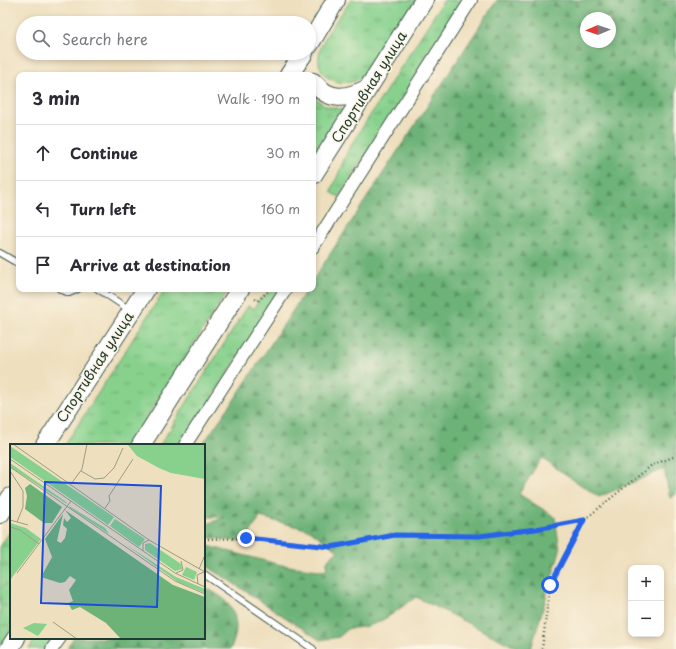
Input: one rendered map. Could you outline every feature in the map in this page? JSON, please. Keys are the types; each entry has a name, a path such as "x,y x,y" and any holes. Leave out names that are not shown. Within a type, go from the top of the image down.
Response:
{"main road":[{"path":"316,33 336,0"},
{"name":"Спортивная улица","path":"316,169 424,0"},
{"path":"292,72 299,60"},
{"path":"306,60 308,72"},
{"path":"316,86 320,91 335,96 349,97 367,89"},
{"name":"Спортивная улица","path":"46,444 144,292"},
{"path":"142,444 238,292"},
{"path":"9,649 15,639"}],"street":[{"path":"316,241 471,0"},
{"path":"186,444 284,292"},
{"path":"52,649 59,639"}],"lane":[{"path":"0,253 16,262"},
{"path":"103,292 132,311"},
{"path":"205,575 313,649"}],"path":[{"path":"255,299 258,301 267,292"},
{"path":"542,649 550,585 584,520 652,466 676,456"},
{"path":"205,539 246,538 331,547 395,535 479,536 536,529 584,520"}],"green space":[{"path":"351,0 416,0 368,73 360,79 350,82 341,82 326,76 321,69 319,60 320,50 325,37"},
{"path":"444,0 466,0 339,197 331,192 348,150"},
{"path":"497,0 676,0 676,494 670,498 664,469 599,497 541,458 519,494 555,517 560,550 531,649 519,649 416,597 393,614 377,623 359,628 349,628 339,637 320,640 205,565 205,545 281,565 326,571 327,561 338,551 310,530 260,517 250,533 237,541 205,537 205,525 225,517 205,517 205,444 203,444 234,400 305,292 316,292 316,275"},
{"path":"316,99 326,106 344,110 316,154"},
{"path":"163,292 227,292 130,444 66,444"},
{"path":"269,292 279,292 183,444 161,444 248,306 254,309 259,300"},
{"path":"10,532 10,631 0,646 0,547"},
{"path":"205,587 229,604 234,615 236,626 233,644 230,649 67,649 73,639 205,639"},
{"path":"35,639 57,639 51,649 29,649"}],"route":[{"path":"246,538 331,547 395,535 479,536 536,529 584,520 550,585"}]}
